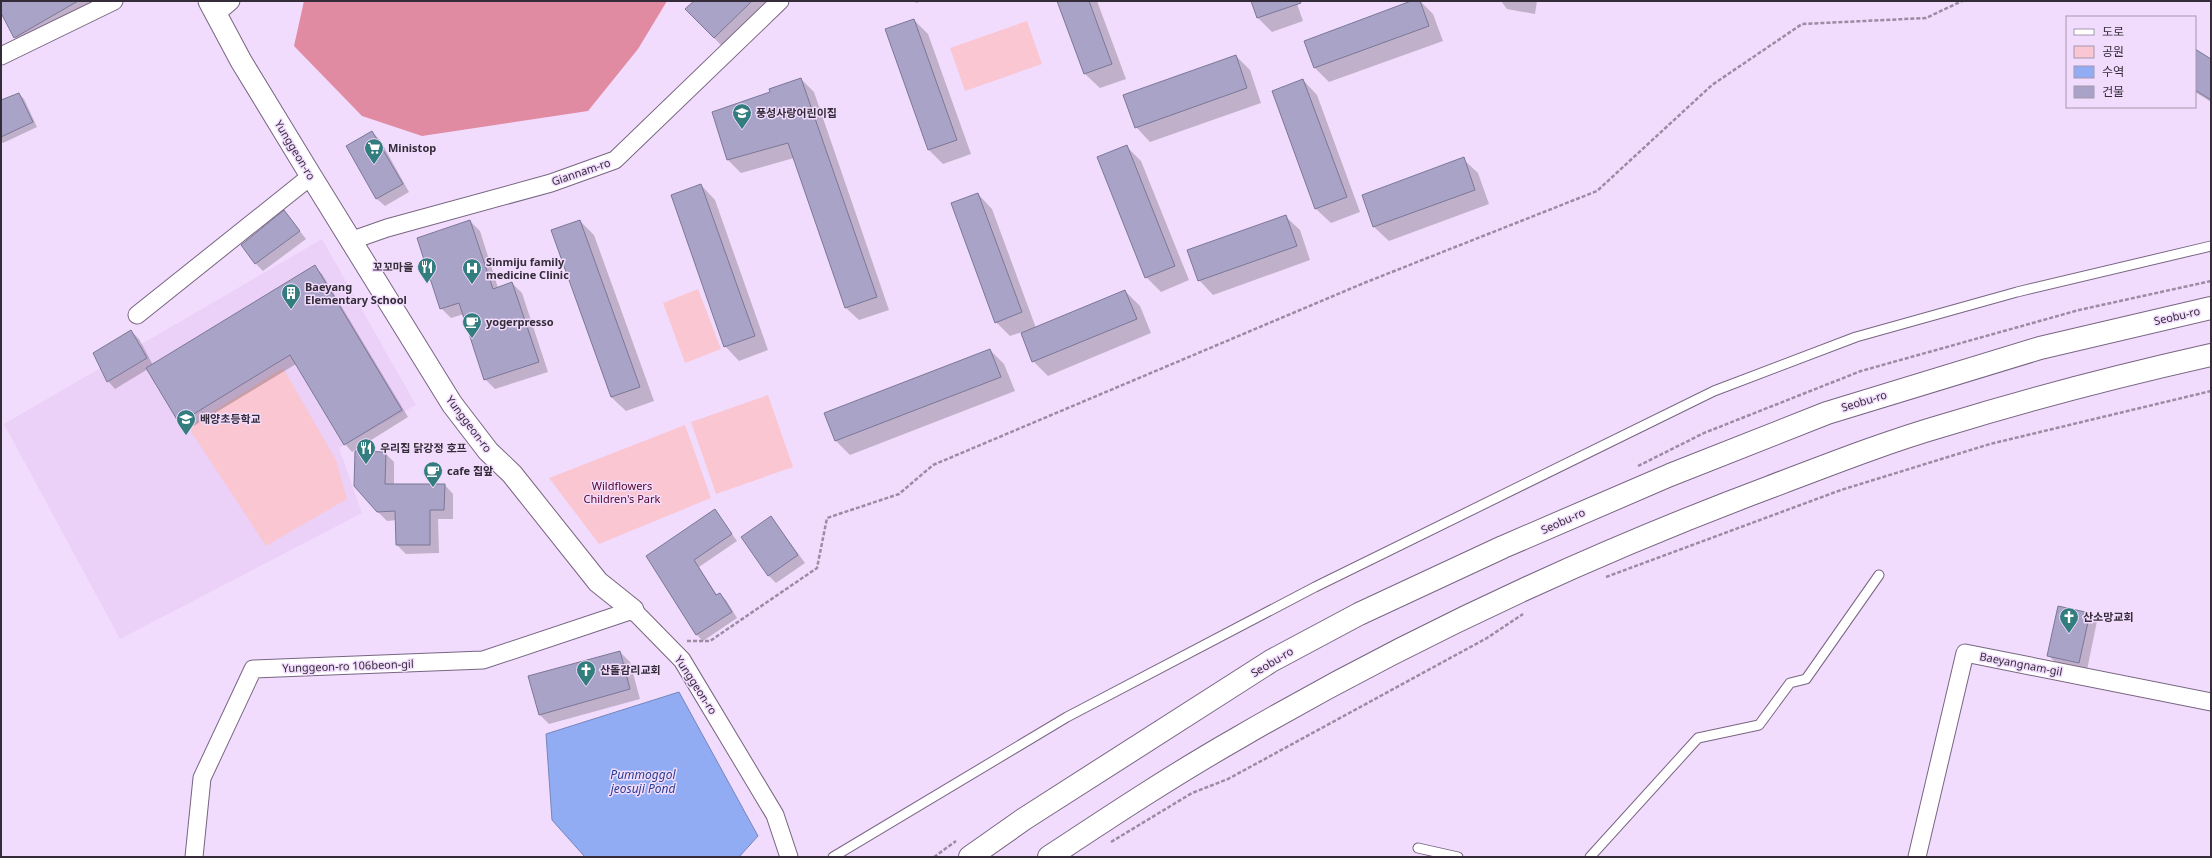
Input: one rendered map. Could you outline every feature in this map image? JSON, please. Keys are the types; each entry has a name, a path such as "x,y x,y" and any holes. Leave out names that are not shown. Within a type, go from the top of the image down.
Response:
{"main road":[{"name":"Seobu-ro","path":"970,857 1024,819 1271,661 1359,614 1503,547 1670,474 1827,413 2040,348 2211,308"},
{"path":"1048,857 1168,780 1309,698 1463,618 1620,546 1796,477 1943,425 2140,371 2211,355"}],"street":[{"path":"1,56 114,1"},
{"name":"Giannam-ro","path":"350,241 387,228 551,183 615,160 780,1"},
{"name":"Yunggeon-ro","path":"218,5 241,61 350,241 452,404 488,451 512,474 598,582 633,610 682,660 775,815 789,857"},
{"path":"137,315 311,176"},
{"name":"Yunggeon-ro 106beon-gil","path":"194,857 202,778 253,669 483,660 633,610"},
{"name":"Baeyangnam-gil","path":"1918,857 1965,653 2211,702"}],"lane":[{"path":"833,857 1067,717 1315,587 1714,391 1856,338 2017,292 2211,246"},
{"path":"1590,857 1698,738 1759,725 1790,683 1806,679 1879,575"},
{"path":"1418,848 1458,857"}],"path":[{"path":"664,642 710,641 817,568 827,518 900,494 933,465 1364,283 1597,191 1712,84 1802,24 1926,18 1962,1"},
{"path":"1600,579 1842,490 1990,444 2211,392"},
{"path":"1104,846 1192,793 1228,779 1487,638 1526,612"}],"shaded area":[{"path":"304,1 667,1 638,49 588,111 422,136 362,116 294,46"},
{"name":"배양초등학교","path":"322,239 416,405 339,448 362,513 120,639 4,424"}],"green space":[{"path":"1027,21 1042,64 965,91 950,48"},
{"path":"698,289 721,349 685,363 663,303"},
{"path":"283,368 336,460 347,499 266,546 188,427"},
{"path":"768,395 793,467 716,494 691,422"},
{"name":"Wildflowers Children's Park","path":"685,425 711,498 599,544 549,478"}],"water":[{"name":"Pummoggol jeosuji Pond","path":"679,692 758,836 739,857 585,857 552,820 546,734"}],"building":[{"path":"1,1 78,1 14,38 1,13"},
{"path":"694,1 752,1 714,38 685,9"},
{"path":"1057,1 1089,1 1112,64 1084,74"},
{"path":"1251,1 1300,1 1301,3 1257,18"},
{"path":"1411,1 1420,1 1429,26 1314,68 1304,41"},
{"path":"914,19 957,140 928,150 885,29"},
{"path":"2196,50 2211,59 2211,100 2196,91"},
{"path":"1236,55 1247,88 1135,128 1123,95"},
{"path":"801,78 877,297 845,308 788,143 727,160 712,112 770,92 769,89"},
{"path":"1303,79 1347,197 1315,209 1272,91"},
{"path":"19,93 33,122 1,137 1,100"},
{"name":"Ministop","path":"372,131 403,184 376,199 346,146"},
{"path":"1127,145 1175,266 1145,278 1097,157"},
{"path":"1464,157 1475,190 1373,227 1362,195"},
{"path":"701,184 755,336 724,347 671,195"},
{"path":"978,193 1022,312 995,323 951,203"},
{"path":"284,210 300,231 255,264 241,245"},
{"path":"1286,215 1297,246 1198,281 1187,250"},
{"path":"470,220 493,289 512,282 539,362 484,380 459,303 440,309 417,238"},
{"path":"580,220 640,387 611,397 551,230"},
{"name":"Baeyang Elementary School","path":"315,265 402,410 344,445 290,355 179,423 146,368"},
{"path":"1125,290 1137,319 1032,362 1021,333"},
{"path":"131,330 147,358 107,382 93,353"},
{"path":"990,349 1001,377 835,441 824,413"},
{"path":"355,451 386,452 385,484 445,484 444,510 430,510 430,545 396,545 395,511 377,512 354,486"},
{"path":"715,509 732,534 694,560 716,595 720,593 732,612 696,635 646,556"},
{"path":"771,516 798,555 768,576 741,537"},
{"name":"산소망교회","path":"2058,606 2090,613 2079,663 2047,656"},
{"path":"620,651 630,689 539,715 528,676"}],"place":[{"name":"풍성사랑어린이집","path":"742,130"},
{"name":"Ministop","path":"374,165"},
{"name":"꼬꼬마을","path":"427,284"},
{"name":"Sinmiju family medicine Clinic","path":"472,285"},
{"name":"Baeyang Elementary School","path":"291,310"},
{"name":"yogerpresso","path":"472,339"},
{"name":"배양초등학교","path":"186,436"},
{"name":"우리집 닭강정 호프","path":"366,465"},
{"name":"cafe 집앞","path":"433,488"},
{"name":"산소망교회","path":"2069,634"},
{"name":"산돌감리교회","path":"586,687"}]}
